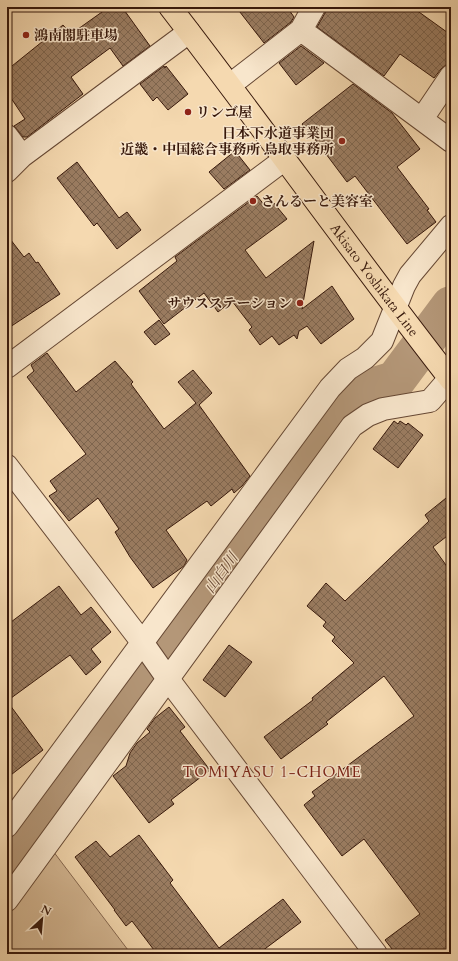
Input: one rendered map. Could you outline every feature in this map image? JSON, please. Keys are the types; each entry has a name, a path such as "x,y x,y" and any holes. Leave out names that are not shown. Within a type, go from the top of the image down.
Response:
{"main road":[{"name":"Akisato Yoshikata Line","path":"170,7 230,85 411,330 451,379"}],"street":[{"path":"230,85 301,30 314,7"},
{"path":"301,30 451,141"},
{"path":"7,136 15,163 189,32"},
{"path":"422,119 451,76"},
{"path":"7,367 285,159"},
{"path":"7,900 155,660 339,377 348,368 365,358 382,341 404,286 410,275 451,226"},
{"path":"7,826 155,660 352,426 368,415 383,409 430,400 451,379"},
{"path":"7,466 376,954"}],"shaded area":[{"path":"53,851 131,954 7,954 7,914"}],"building":[{"path":"109,7 122,7 150,46 123,66 110,48 71,77 83,94 27,137 23,137 14,126 25,119 7,92 7,70 63,25 71,34"},
{"path":"236,7 287,7 294,17 291,22 264,43"},
{"path":"326,7 412,7 451,35 451,59 434,78 400,54 384,76 317,27 325,13"},
{"path":"301,46 324,63 296,85 279,63"},
{"path":"164,66 165,68 166,66 188,94 168,110 157,97 153,101 140,84"},
{"path":"353,84 392,113 420,149 397,167 429,209 427,210 436,222 407,244 355,176 347,182 302,124"},
{"path":"235,151 250,170 224,189 209,172"},
{"path":"77,162 119,218 127,212 141,230 117,249 97,223 94,226 57,178"},
{"path":"257,196 266,207 273,202 287,219 245,250 266,278 314,241 302,309 332,286 354,319 321,344 307,326 299,331 297,339 294,335 279,345 272,336 260,345 249,330 252,327 232,301 218,312 204,293 164,324 139,291 177,261 175,257"},
{"path":"7,235 24,257 29,253 36,263 38,262 60,294 7,329"},
{"path":"159,320 170,334 155,345 144,332"},
{"path":"47,353 76,392 115,361 133,382 131,384 164,429 196,403 178,382 193,370 212,393 199,405 250,476 234,493 232,489 211,506 207,501 166,530 187,560 184,566 153,588 130,557 115,532 119,529 98,498 69,521 49,496 57,491 50,481 86,454 27,377 34,371 31,365"},
{"path":"394,421 398,424 400,421 406,425 408,423 423,435 398,468 373,449"},
{"path":"451,494 451,533 433,547 451,572 451,954 396,954 385,940 420,914 364,839 342,856 304,805 315,796 312,792 414,716 384,676 326,722 328,724 281,759 264,737 313,700 312,698 354,663 332,641 335,637 323,626 326,622 307,606 326,583 345,601 429,521 425,515"},
{"path":"59,586 81,615 91,607 111,632 91,649 101,662 86,675 70,655 7,701 7,625"},
{"path":"229,645 252,662 225,697 203,680"},
{"path":"7,701 43,750 7,778"},
{"path":"169,707 185,727 180,731 210,770 171,800 174,804 149,823 113,776 126,766 130,753 137,743 150,732 147,729 155,718"},
{"path":"139,835 173,880 170,883 219,948 283,899 301,922 258,954 157,954 132,921 126,926 75,857 96,841 110,857"}],"waterway":[{"name":"山白川","path":"7,862 61,791 70,772 153,666 349,395 395,381 451,306"}],"place":[{"name":"鴻南閣駐車場","path":"26,35"},
{"name":"リンゴ屋","path":"188,112"},
{"name":"日本下水道事業団 近畿・中国総合事務所 鳥取事務所","path":"342,141"},
{"name":"さんるーと美容室","path":"253,201"},
{"name":"サウスステーション","path":"300,303"}],"district":[{"name":"TOMIYASU 1-CHOME","path":"272,772"}]}
